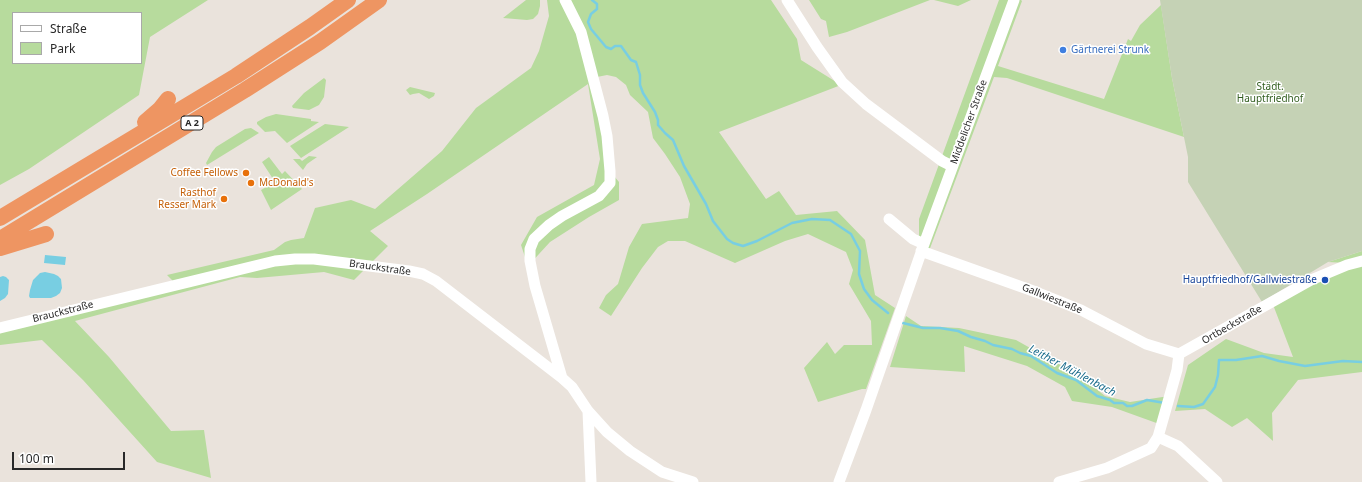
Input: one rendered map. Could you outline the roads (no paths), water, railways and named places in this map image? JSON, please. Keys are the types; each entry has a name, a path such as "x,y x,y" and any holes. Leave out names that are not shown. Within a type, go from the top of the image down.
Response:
{"highway":[{"name":"A 2","path":"0,218 236,76 348,0"},
{"name":"A 2","path":"0,239 245,90 320,42 379,0"},
{"path":"115,148 160,109 168,99"},
{"path":"0,248 46,234"}],"street":[{"path":"562,378 534,286 530,262 530,249 534,239 549,225 562,216 599,196 610,183 607,136 583,39 581,32 564,0"},
{"path":"787,0 817,47 842,82 866,104 942,161 952,166"},
{"name":"Middelicher Straße","path":"839,482 952,166 1014,0"},
{"path":"889,219 910,242 923,248"},
{"name":"Gallwiestraße","path":"923,248 1075,308 1146,344 1179,354"},
{"name":"Brauckstraße","path":"0,328 275,261 314,259 409,271 422,274 436,281 562,378 572,387 588,411 607,432 630,451 662,472 693,482"},
{"name":"Ortbeckstraße","path":"1179,354 1311,280 1347,265 1362,261"},
{"path":"1059,482 1107,468 1151,448 1158,437 1177,370 1179,354"},
{"path":"588,411 592,482"},
{"path":"1158,437 1178,446 1217,482"}],"water":[{"path":"45,255 66,257 65,265 44,263"},
{"path":"45,272 54,274 61,279 62,288 60,293 51,298 30,298 30,290 33,280 40,273"},
{"path":"3,276 9,280 8,294 0,301 0,277"}],"waterway":[{"name":"Leither Mühlenbach","path":"592,0 597,4 597,9 591,14 588,22 591,29 606,47 611,49 615,46 621,46 631,60 636,62 640,75 640,85 643,93 655,112 658,125 673,140 684,166 706,204 713,221 727,239 733,243 743,246 757,241 792,223 812,219 830,220 851,234 860,251 859,274 864,289 872,300 888,313"},
{"name":"Leither Mühlenbach","path":"903,323 923,328 940,328 958,331 993,345 1012,349 1031,356 1057,373 1076,380 1097,396 1110,400 1114,403 1123,403 1127,406 1132,406 1147,400 1165,403"},
{"path":"1178,406 1194,407 1203,404 1215,387 1218,375 1219,360 1236,360 1262,356 1305,366 1343,361 1362,362"}],"place":[{"name":"Gärtnerei Strunk","path":"1063,50"},
{"name":"Coffee Fellows","path":"246,173"},
{"name":"McDonald's","path":"251,183"},
{"name":"Rasthof Resser Mark","path":"224,199"},
{"name":"Hauptfriedhof/Gallwiestraße","path":"1325,280"}],"park label":[{"name":"Städt. Hauptfriedhof","path":"1270,92"}]}
